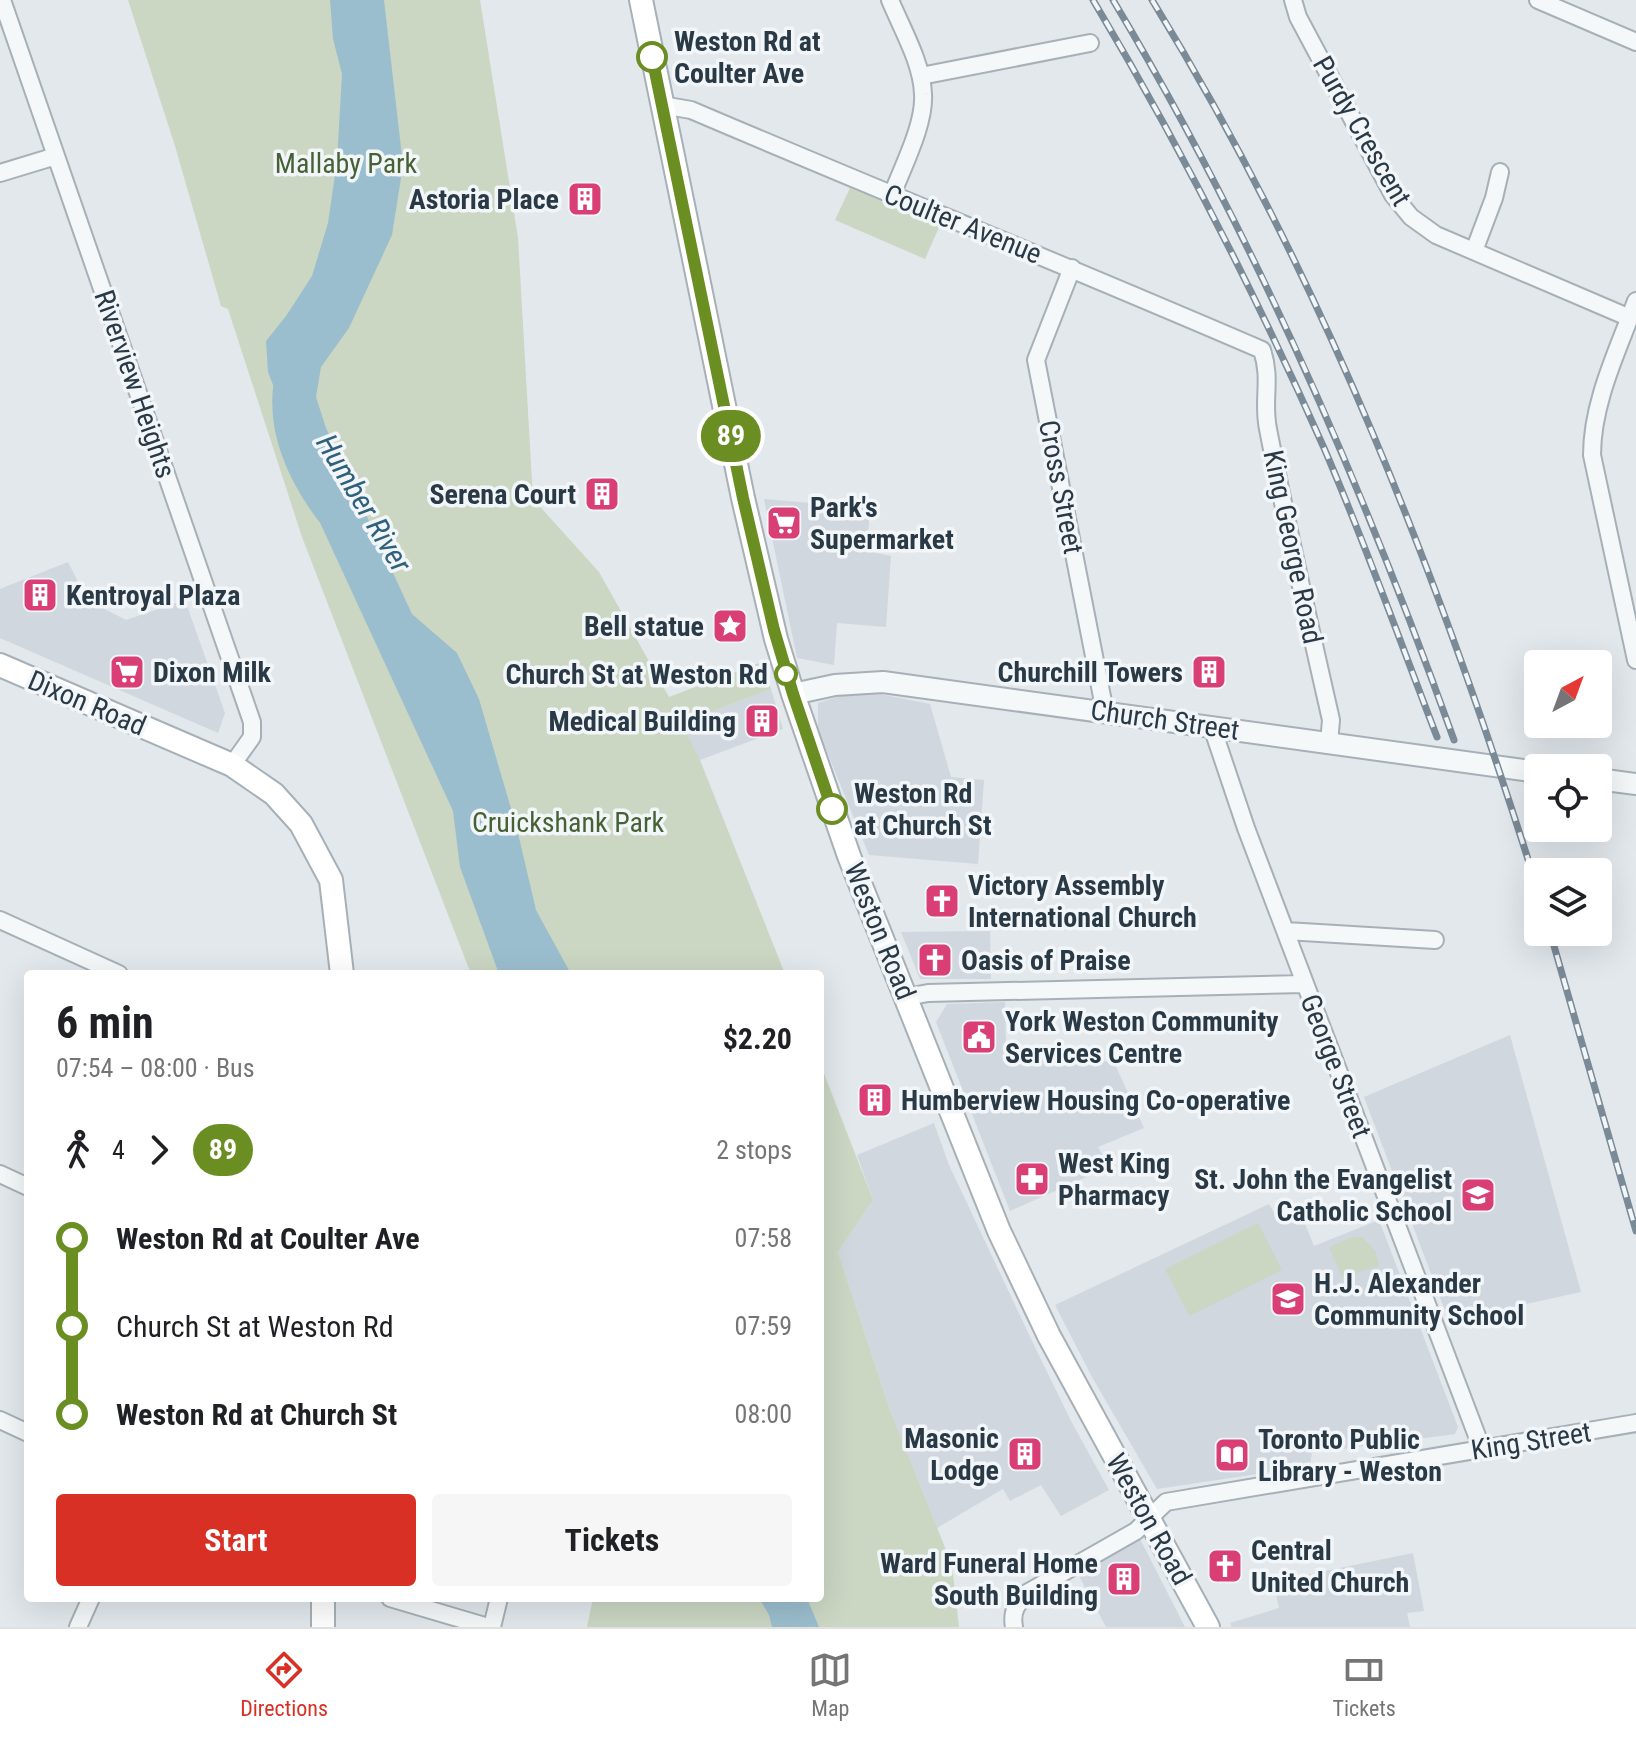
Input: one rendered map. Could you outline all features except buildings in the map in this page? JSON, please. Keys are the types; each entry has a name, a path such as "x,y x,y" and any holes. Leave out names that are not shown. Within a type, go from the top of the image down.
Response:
{"main road":[{"name":"Weston Road","path":"641,0 743,498 776,639 849,856 983,1193 1021,1278 1208,1627"},
{"name":"Dixon Road","path":"0,665 232,765 274,794 301,824 331,880 342,970"},
{"path":"323,1602 323,1627"}],"street":[{"name":"Riverview Heights","path":"2,0 252,722 252,737 232,765"},
{"path":"890,0 921,76 923,96 921,118 892,195"},
{"name":"Purdy Crescent","path":"1293,0 1298,17 1393,195 1411,217 1436,235 1630,318"},
{"path":"1538,0 1636,42"},
{"path":"921,76 1090,43"},
{"name":"Coulter Avenue","path":"662,105 691,110 1262,350"},
{"path":"0,173 56,156"},
{"path":"1474,251 1494,198 1500,172"},
{"name":"Cross Street","path":"1072,268 1036,360 1105,712"},
{"path":"1636,301 1597,408 1592,436 1592,455 1636,660"},
{"name":"King George Road","path":"1262,350 1268,368 1266,417 1331,720 1329,743"},
{"name":"Church Street","path":"793,694 835,685 883,682 1524,770"},
{"name":"George Street","path":"1212,727 1233,793 1304,984 1482,1449"},
{"path":"1612,781 1636,784"},
{"path":"0,920 110,970"},
{"path":"1286,931 1435,940"},
{"path":"907,997 928,993 1010,990 1304,984"},
{"path":"0,1174 24,1185"},
{"path":"0,1420 24,1431"},
{"name":"King Street","path":"1014,1627 1015,1606 1027,1593 1136,1531 1166,1502 1636,1423"},
{"path":"78,1627 89,1602"},
{"path":"404,1602 490,1627 498,1602"}],"shaded area":[{"path":"764,499 870,508 867,551 891,556 886,627 837,623 834,665 797,658"},
{"path":"68,562 87,600 126,620 185,600 225,713 218,733 0,638 0,589"},
{"path":"771,689 783,729 700,760 682,723"},
{"path":"860,690 930,704 951,777 984,780 978,864 869,855 818,730 818,703"},
{"path":"990,931 991,979 920,979 901,932"},
{"path":"1005,1002 1006,1051 1114,1062 1144,1128 1098,1147 1109,1167 1010,1211 936,1022 947,1004"},
{"name":"St. John the Evangelist Catholic School","path":"1510,1035 1581,1292 1449,1321 1364,1097"},
{"path":"934,1123 949,1165 1032,1341 1109,1490 1061,1516 1041,1485 1010,1501 1003,1489 937,1528 890,1410 838,1252 873,1200 857,1155"},
{"name":"H.J. Alexander Community School","path":"1269,1204 1278,1219 1301,1214 1314,1246 1379,1220 1458,1427 1455,1434 1312,1453 1310,1466 1157,1489 1092,1377 1055,1305"},
{"path":"1140,1539 1185,1627 1106,1627 1078,1574"},
{"path":"1413,1553 1424,1611 1407,1613 1410,1627 1232,1627 1230,1623 1279,1608 1274,1586 1288,1583 1296,1577"}],"green space":[{"path":"128,0 480,0 518,238 533,499 599,572 669,697 762,662 771,689 682,723 700,760 783,970 469,970 302,537 228,309 221,306 175,146"},
{"path":"850,188 940,225 925,259 835,220"},
{"path":"824,1073 873,1200 838,1252 890,1410 952,1565 959,1627 587,1627 592,1602 824,1602"},
{"path":"1258,1223 1282,1270 1189,1316 1165,1269"},
{"path":"1353,1237 1362,1237 1376,1252 1379,1266 1342,1277 1329,1247"}],"water":[{"path":"330,0 384,0 403,165 392,235 349,328 321,367 316,397 326,428 412,614 457,653 479,699 517,829 536,910 569,970 498,970 460,867 453,811 316,514 307,472 268,372 266,341 312,276 328,223 337,161 342,74 333,39"},
{"path":"761,1602 809,1602 819,1627 772,1627"}],"waterway":[{"name":"Humber River","path":"286,389 287,422 295,454 328,512"}],"railway":[{"path":"1093,0 1186,165 1298,391 1354,520 1437,737"},
{"path":"1113,0 1212,178 1302,361 1382,549 1454,740"},
{"path":"1152,0 1214,105 1324,322 1418,546 1461,660 1527,858"},
{"path":"1554,946 1636,1231"}],"bus line":[{"name":"89","path":"652,57 743,498 774,630 832,809"}],"place":[{"name":"Weston Rd at Coulter Ave","path":"652,57"},
{"name":"Astoria Place","path":"585,199"},
{"name":"Serena Court","path":"602,494"},
{"name":"Park's Supermarket","path":"784,523"},
{"name":"Kentroyal Plaza","path":"40,595"},
{"name":"Bell statue","path":"730,626"},
{"name":"Dixon Milk","path":"127,672"},
{"name":"Churchill Towers","path":"1209,672"},
{"name":"Church St at Weston Rd","path":"786,674"},
{"name":"Medical Building","path":"762,721"},
{"name":"Weston Rd at Church St","path":"832,809"},
{"name":"Victory Assembly International Church","path":"942,901"},
{"name":"Oasis of Praise","path":"935,960"},
{"name":"York Weston Community Services Centre","path":"979,1037"},
{"name":"Humberview Housing Co-operative","path":"875,1100"},
{"name":"West King Pharmacy","path":"1032,1179"},
{"name":"St. John the Evangelist Catholic School","path":"1478,1195"},
{"name":"H.J. Alexander Community School","path":"1288,1299"},
{"name":"Masonic Lodge","path":"1025,1454"},
{"name":"Toronto Public Library - Weston","path":"1232,1455"},
{"name":"Central United Church","path":"1225,1566"},
{"name":"Ward Funeral Home South Building","path":"1124,1579"}],"park label":[{"name":"Mallaby Park","path":"346,163"},
{"name":"Cruickshank Park","path":"568,822"}]}
